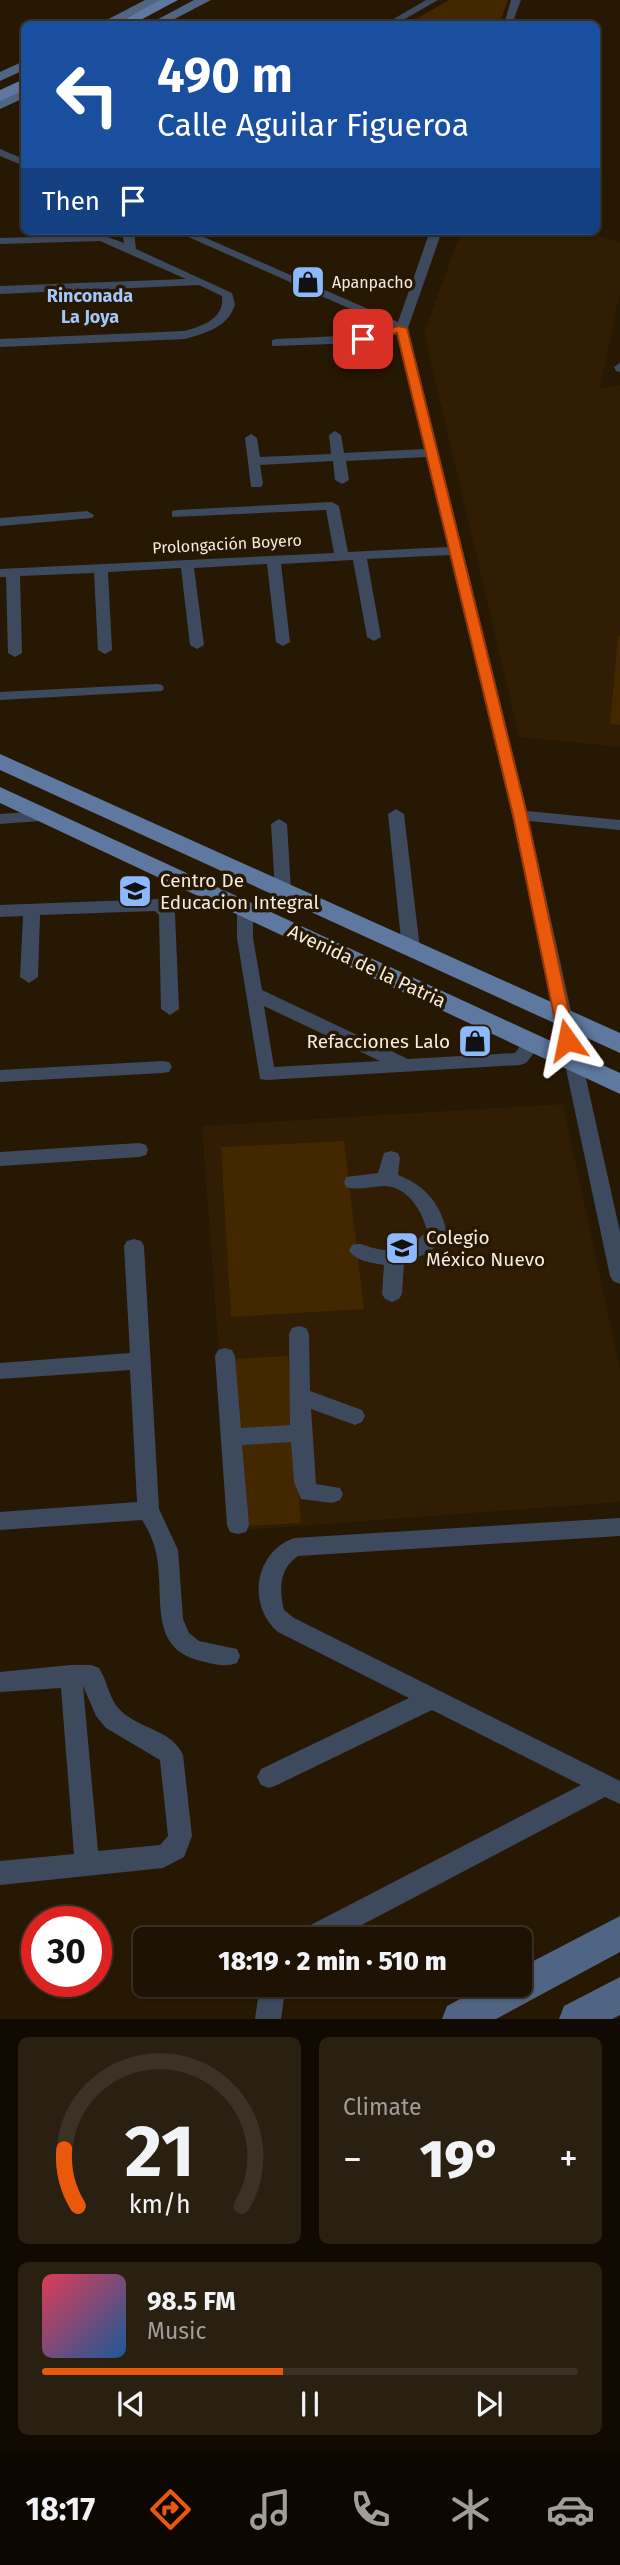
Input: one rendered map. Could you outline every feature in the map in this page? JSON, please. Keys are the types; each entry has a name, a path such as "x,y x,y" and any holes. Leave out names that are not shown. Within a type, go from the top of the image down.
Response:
{"main road":[{"path":"112,21 155,0"},
{"path":"130,21 189,0"},
{"path":"161,21 204,0"},
{"path":"146,21 173,4"},
{"path":"158,21 173,4"},
{"path":"0,86 17,71"},
{"path":"0,96 21,86"},
{"path":"0,105 21,94"},
{"name":"Avenida de la Patria","path":"0,761 620,1044"},
{"name":"Avenida de la Patria","path":"0,794 620,1084"},
{"path":"460,2019 620,1933"},
{"path":"577,2019 620,1995"}],"street":[{"path":"395,21 433,0"},
{"path":"509,21 516,0"},
{"path":"0,152 21,162"},
{"path":"0,241 105,235 198,282 221,290 230,300 224,316 208,329 185,335 0,343"},
{"path":"128,235 130,249"},
{"path":"190,235 401,328"},
{"path":"435,235 401,328 520,815 620,1276"},
{"path":"0,290 198,282"},
{"path":"276,343 363,339 401,328"},
{"path":"335,435 342,480"},
{"path":"251,438 256,484"},
{"path":"254,461 433,453"},
{"path":"177,514 329,505 335,510 342,556"},
{"path":"0,522 86,516"},
{"name":"Prolongación Boyero","path":"6,573 456,551"},
{"path":"359,555 374,637"},
{"path":"273,559 283,642"},
{"path":"187,564 197,645"},
{"path":"101,568 105,650"},
{"path":"6,573 15,653"},
{"path":"0,696 157,688"},
{"path":"396,814 411,948"},
{"path":"520,815 620,825"},
{"path":"0,819 46,816"},
{"path":"279,824 283,890"},
{"path":"0,911 159,905 167,914 170,1009"},
{"path":"245,909 245,939 266,1074 520,1059 533,1043"},
{"path":"29,977 32,910"},
{"path":"255,994 408,1067"},
{"path":"0,1076 163,1067"},
{"path":"0,1159 139,1150"},
{"path":"389,1179 387,1169 391,1158"},
{"path":"353,1182 389,1179 401,1183 430,1206 437,1233 415,1253 394,1258 373,1256 359,1250"},
{"path":"134,1246 148,1510 163,1537 169,1559 172,1621 180,1639 193,1648 229,1657"},
{"path":"392,1294 394,1258"},
{"path":"299,1334 305,1482 309,1493 332,1494"},
{"path":"225,1356 238,1525"},
{"path":"0,1371 139,1361"},
{"path":"300,1396 355,1416"},
{"path":"231,1437 301,1433"},
{"path":"0,1521 148,1510"},
{"path":"613,1789 429,1700 286,1625 274,1615 271,1602 272,1570 281,1552 309,1544 620,1527"},
{"path":"71,1675 86,1864"},
{"path":"0,1682 91,1675 98,1698 114,1719 172,1755 180,1836 175,1849 163,1856 0,1873"},
{"path":"269,1777 429,1700"},
{"path":"334,1927 613,1789"},
{"path":"268,2019 271,1997"}],"shaded area":[{"path":"449,0 508,0 500,21 416,19"},
{"path":"460,235 599,235 620,243 620,291 600,389 620,385 620,747 519,737 424,333"},
{"path":"620,636 620,725 610,724"},
{"name":"Colegio México Nuevo","path":"563,1104 620,1371 620,1502 232,1531 202,1126"},
{"path":"344,1141 364,1309 231,1317 221,1147"},
{"path":"288,1356 294,1429 236,1432 232,1359"},
{"path":"294,1438 301,1523 243,1526 239,1441"}],"place":[{"name":"Apanpacho","path":"308,282"},
{"name":"Centro De Educacion Integral","path":"135,891"},
{"name":"Refacciones Lalo","path":"475,1041"},
{"name":"Colegio México Nuevo","path":"402,1248"}],"district":[{"name":"Rinconada La Joya","path":"90,306"}],"route":[{"path":"363,339 401,328 520,815 567,1040"}]}
